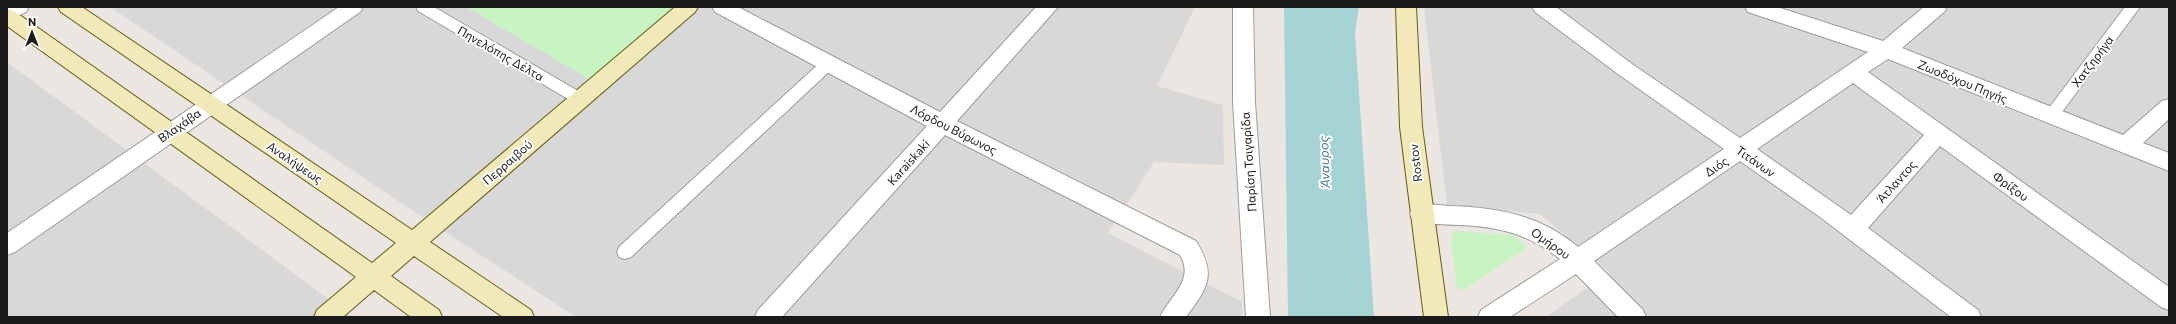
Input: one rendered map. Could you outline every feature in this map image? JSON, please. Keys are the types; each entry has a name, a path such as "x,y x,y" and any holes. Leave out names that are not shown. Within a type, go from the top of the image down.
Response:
{"main road":[{"name":"Αναλήψεως","path":"68,7 522,317"},
{"name":"Περραιβού","path":"326,317 688,7"},
{"name":"Rostov","path":"1406,7 1411,127 1421,214 1436,317"},
{"path":"7,15 430,317"}],"street":[{"path":"7,15 19,7"},
{"name":"Βλαχάβα","path":"7,244 353,7"},
{"name":"Λόρδου Βύρωνος","path":"722,7 943,124 1188,248 1197,259 1198,271 1194,286 1172,317"},
{"name":"Karaiskaki","path":"767,317 1048,7"},
{"name":"Παρίση Τσιγαρίδα","path":"1243,7 1244,102 1258,317"},
{"name":"Τιτάνων","path":"1542,7 1740,150 1853,229 1969,317"},
{"name":"Ζωοδόχου Πηγής","path":"1755,7 1886,50 2169,162"},
{"name":"Διός","path":"1490,317 1576,261 1886,50 1937,7"},
{"name":"Φρίξου","path":"1853,72 2169,300"},
{"path":"2126,145 2169,107"},
{"name":"Άτλαντος","path":"1853,229 1939,133"},
{"name":"Ομήρου","path":"1421,214 1494,219 1519,224 1543,235 1576,261 1634,317"}],"lane":[{"name":"Πηνελόπης Δέλτα","path":"423,7 580,100"},
{"name":"Χατζηρήγα","path":"2051,116 2132,7"},
{"path":"625,252 829,63"}],"shaded area":[{"path":"110,7 1195,7 1157,86 1223,105 1224,165 1154,162 1108,233 1242,302 1242,317 576,317 419,215"},
{"path":"1424,7 2169,7 2169,317 1546,317 1609,272 1540,214 1447,206"},
{"path":"7,62 353,317 7,317"}],"green space":[{"path":"466,7 677,7 589,79"},
{"path":"1455,231 1514,235 1527,248 1465,289 1457,289 1451,237"}],"water":[{"name":"Άναυρος","path":"1284,7 1359,7 1355,32 1374,317 1288,317"}]}
